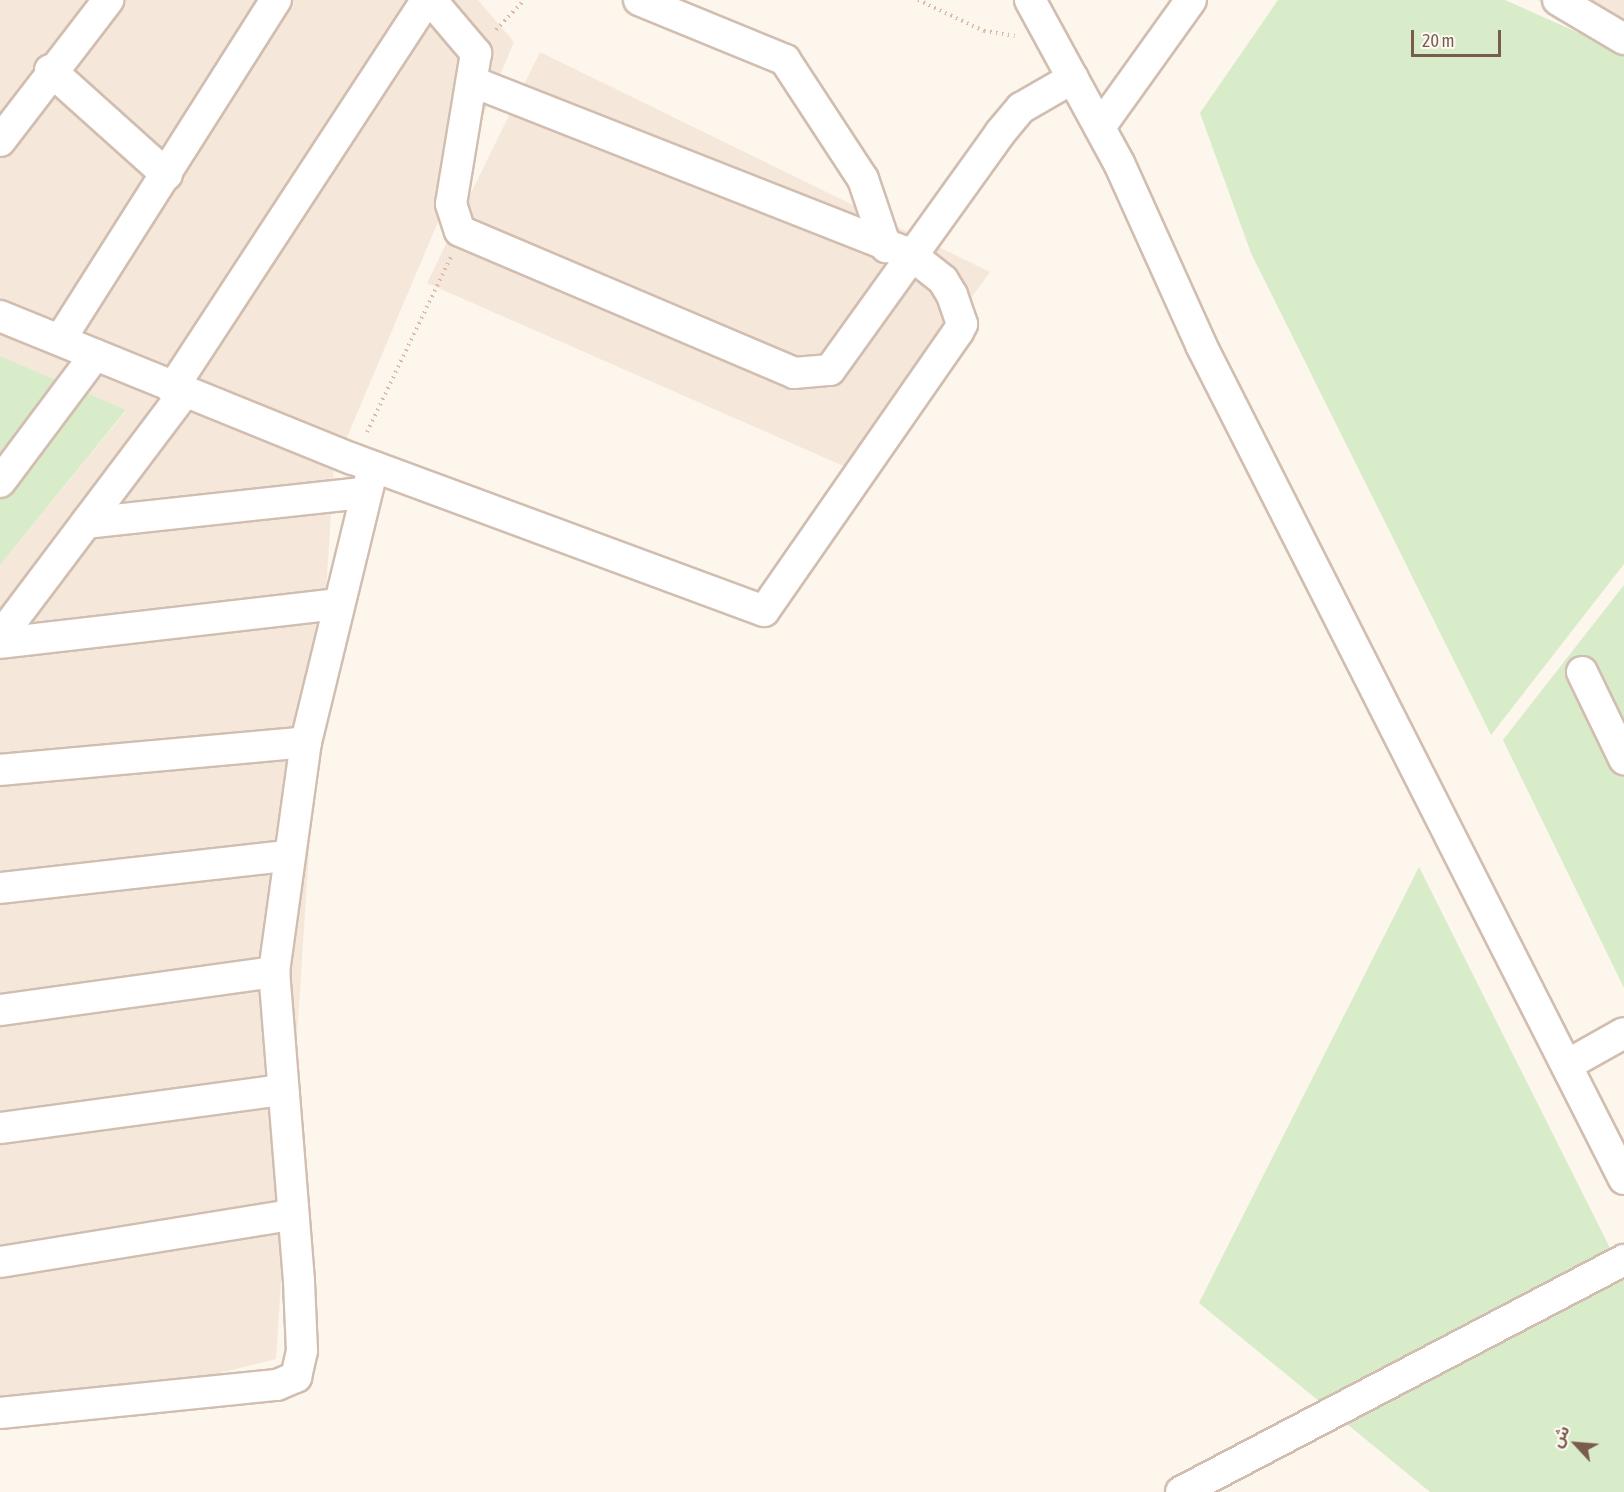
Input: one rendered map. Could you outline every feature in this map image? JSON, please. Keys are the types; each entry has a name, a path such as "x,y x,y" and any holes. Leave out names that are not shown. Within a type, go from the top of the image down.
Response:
{"street":[{"path":"0,141 50,70 108,0"},
{"path":"60,340 167,176 276,0"},
{"path":"0,316 95,355 178,391 363,473 764,610 854,489 962,324 943,280 898,251 475,67 429,0 178,391 86,523 0,637"},
{"path":"639,0 785,60 863,179 898,251"},
{"path":"1030,0 1100,127 1202,345 1624,1179"},
{"path":"1100,127 1191,0"},
{"path":"1558,0 1624,39"},
{"path":"475,67 451,204 453,222 463,233 794,373 810,375 830,370 898,251 1022,108 1073,78"},
{"path":"50,70 167,176"},
{"path":"0,482 95,355"},
{"path":"86,523 363,473"},
{"path":"0,1413 277,1385 296,1377 302,1351 280,1090 274,972 286,856 306,742 363,473"},
{"path":"0,643 335,604"},
{"path":"1582,672 1624,759"},
{"path":"0,770 306,742"},
{"path":"0,888 286,856"},
{"path":"0,1010 274,972"},
{"path":"1567,1065 1624,1033"},
{"path":"0,1128 280,1090"},
{"path":"0,1262 291,1215"},
{"path":"1181,1492 1624,1260"}],"path":[{"path":"475,67 524,0"},
{"path":"918,0 984,31 1049,37"},
{"path":"363,473 463,233"}],"shaded area":[{"path":"0,0 478,0 514,42 334,468 276,1359 0,1427 0,565 126,411 0,356"},
{"path":"1537,0 1624,0 1624,40"},
{"path":"540,52 990,272 848,468 427,283"}],"green space":[{"path":"1278,0 1505,0 1624,53 1624,564 1491,735 1251,253 1200,113"},
{"path":"0,356 126,410 0,565"},
{"path":"1624,585 1624,988 1503,740"},
{"path":"1419,867 1624,1276 1624,1492 1430,1492 1199,1303"}]}
